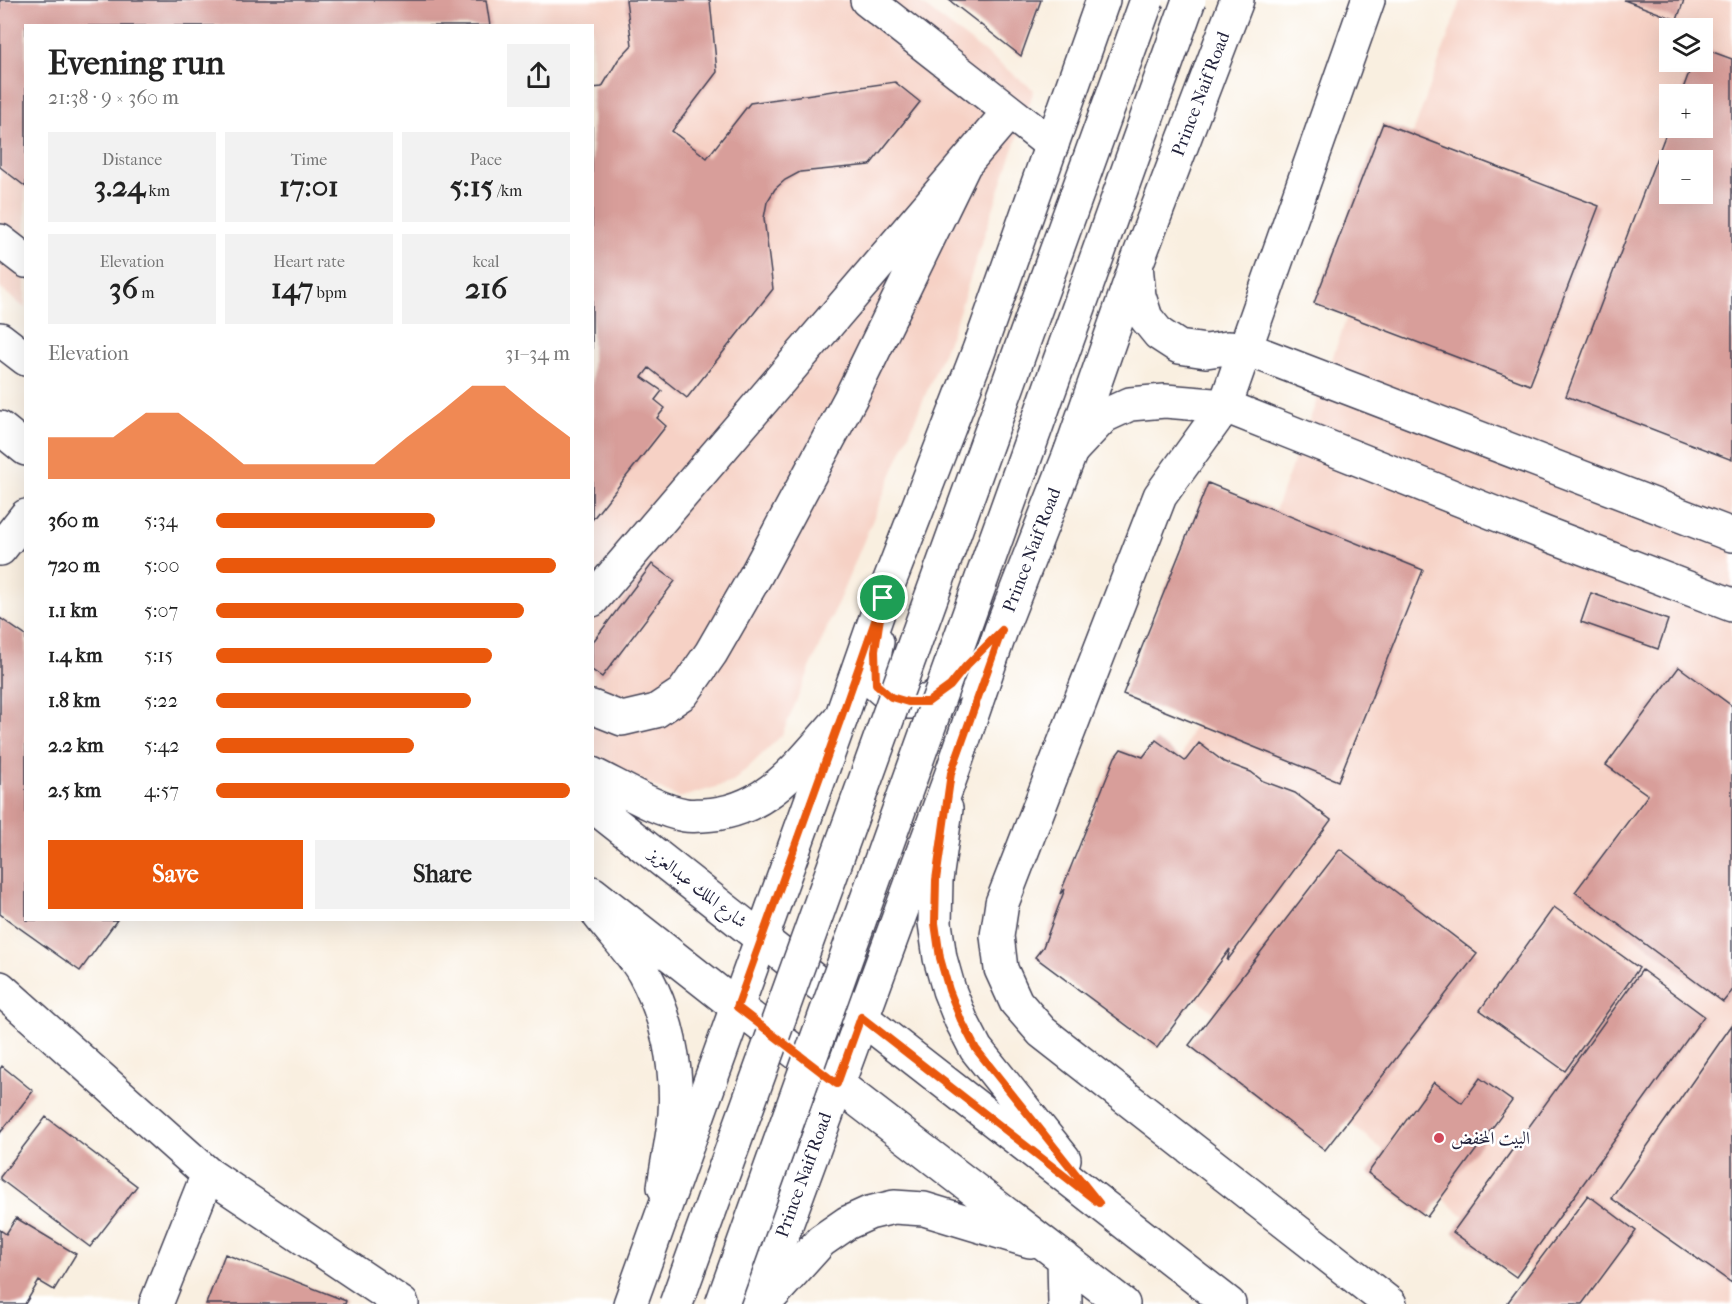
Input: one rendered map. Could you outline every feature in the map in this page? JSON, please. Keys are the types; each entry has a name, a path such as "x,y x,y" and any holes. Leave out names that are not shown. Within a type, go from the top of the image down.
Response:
{"street":[{"path":"867,0 1052,145"},
{"path":"630,1304 883,598 979,350 1103,0"},
{"path":"676,1304 1147,0"},
{"path":"722,1304 1189,0"},
{"name":"Prince Naif Road","path":"758,1304 1002,630 1071,451 1136,265 1237,0"},
{"path":"1368,0 1226,406 1160,496 1002,903 997,936 1001,969 1016,1002 1042,1032 1390,1304"},
{"path":"594,598 1009,112"},
{"path":"594,708 622,719 656,711 683,693 711,653 756,575 850,399 963,165"},
{"path":"0,241 24,259"},
{"path":"1136,265 1139,296 1146,318 1159,334 1179,347 1206,351 1227,348 1247,349 1732,536"},
{"path":"0,339 24,357"},
{"path":"1071,451 1104,416 1130,404 1165,401 1226,406 1544,533 1732,605"},
{"path":"0,428 24,447"},
{"path":"0,549 24,519"},
{"path":"883,598 875,651 876,684 891,697 908,702 928,702 950,686 966,666 1002,630"},
{"path":"594,775 659,807 686,815 721,814 746,807 770,793 841,718"},
{"path":"951,773 936,880 935,923 940,958 949,990 976,1049 1099,1203"},
{"name":"شارع الملك عبدالعزيز","path":"594,807 1229,1304"},
{"path":"594,895 1123,1304"},
{"path":"594,909 643,970 657,1000 669,1036 674,1072 675,1114 658,1225"},
{"path":"0,988 208,1174 402,1304"},
{"path":"156,1304 208,1174"},
{"path":"764,1304 821,1241 847,1223 869,1213 894,1207 924,1209 1057,1252"},
{"path":"1057,1252 1065,1304"}],"shaded area":[{"path":"0,0 916,0 1034,90 954,327 782,735 733,782 679,798 611,767 594,754 594,24 24,24 24,307 0,288"},
{"path":"1461,0 1732,0 1732,1304 1572,1304 1115,932 1323,384"}],"building":[{"path":"0,0 486,0 490,24 24,24 24,185 0,167"},
{"path":"626,0 710,0 717,72 672,131 707,158 750,103 895,82 920,102 870,165 800,172 785,180 775,189 767,202 764,218 773,289 687,398 649,368 642,377 662,391 655,400 665,408 657,418 666,426 594,517 594,88 602,87 618,60 632,45"},
{"path":"949,0 1041,0 1021,56"},
{"path":"1624,0 1684,0 1678,18 1672,18"},
{"path":"1713,52 1732,59 1732,460 1566,396 1659,152 1659,204 1713,204 1713,150 1660,150 1664,138 1713,138 1713,84 1685,84 1689,72 1713,72"},
{"path":"1383,123 1599,206 1530,385 1314,303"},
{"path":"1208,483 1423,570 1338,781 1123,694"},
{"path":"652,564 675,581 602,677 594,671 594,640"},
{"path":"1591,593 1668,620 1658,649 1581,622"},
{"path":"0,618 24,635 24,921 116,921 80,971 0,914"},
{"path":"1679,667 1732,706 1732,991 1723,1002 1575,892 1648,795 1606,765"},
{"path":"1156,740 1185,761 1199,743 1224,762 1251,772 1263,781 1295,793 1331,820 1227,961 1230,949 1157,1048 1035,957 1043,947 1065,889 1060,894 1115,757 1121,749 1143,757"},
{"path":"1340,849 1477,954 1325,1150 1189,1045"},
{"path":"1554,907 1639,968 1565,1071 1480,1010"},
{"path":"1642,970 1704,1016 1516,1277 1453,1232"},
{"path":"1732,1025 1732,1283 1611,1198"},
{"path":"2,1066 33,1091 0,1133 0,1069"},
{"name":"البيت المخفض","path":"1480,1078 1512,1101 1427,1217 1368,1173 1434,1082 1462,1103"},
{"path":"46,1117 137,1186 90,1247 0,1179"},
{"path":"1588,1195 1636,1231 1582,1304 1510,1304 1508,1302"},
{"path":"16,1218 76,1254 54,1290 39,1281 25,1304 0,1304 0,1230 6,1234"},
{"path":"225,1254 346,1301 345,1304 206,1304"}],"place":[{"name":"البيت المخفض","path":"1439,1138"}],"route":[{"path":"883,598 875,651 876,684 891,697 908,702 928,702 950,686 966,666 1002,630 951,773 936,880 935,923 940,958 949,990 976,1049 1099,1203 861,1017 837,1084 737,1007 883,598"}]}
